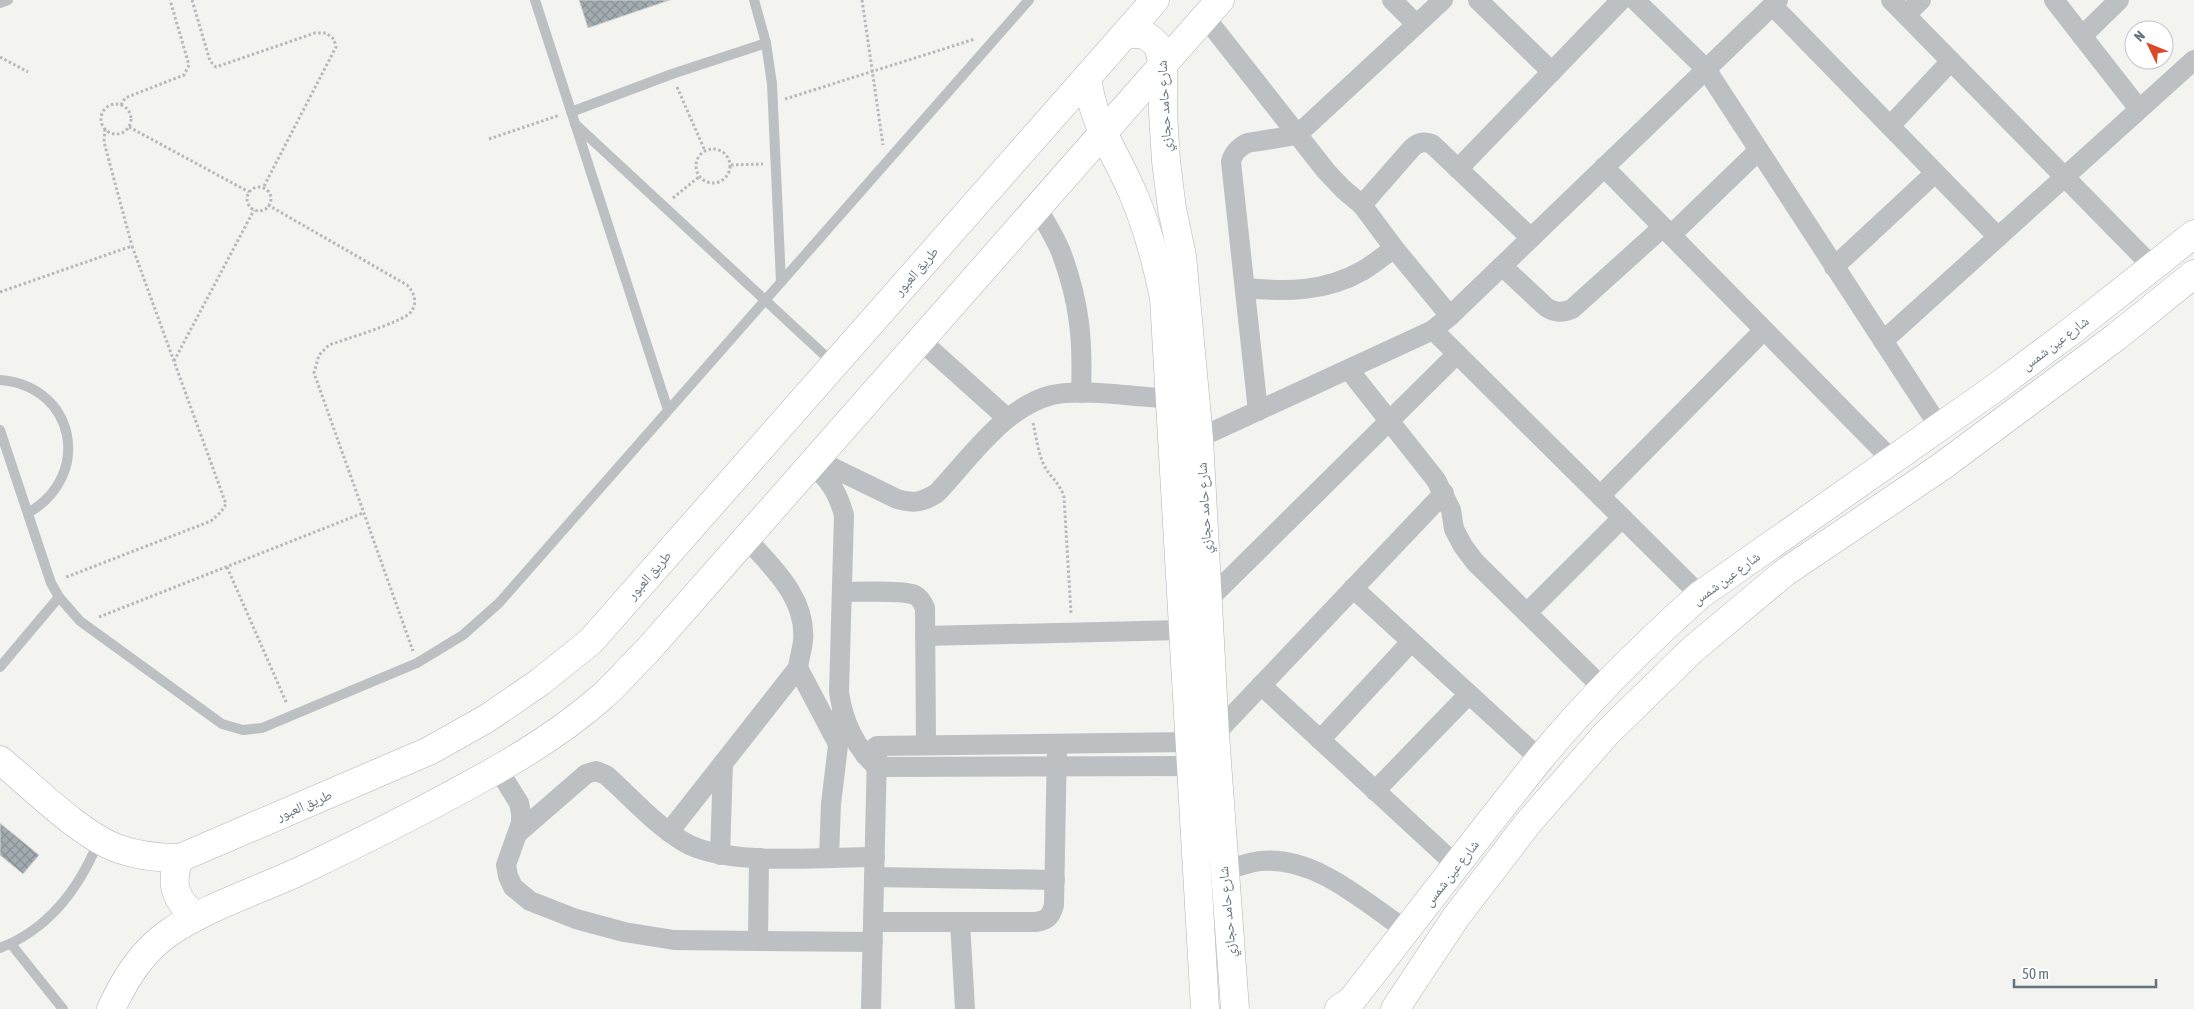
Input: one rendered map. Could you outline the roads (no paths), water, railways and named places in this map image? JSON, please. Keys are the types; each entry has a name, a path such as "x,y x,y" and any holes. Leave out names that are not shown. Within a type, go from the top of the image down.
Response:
{"street":[{"name":"طريق العبور","path":"0,760 99,840 118,849 138,855 180,858 429,751 486,719 540,682 591,640 1155,0"},
{"path":"1392,0 1416,24"},
{"path":"1258,411 1231,162 1233,156 1236,151 1247,144 1297,135 1443,0"},
{"path":"1478,0 1552,72"},
{"path":"1458,169 1621,0"},
{"path":"1635,0 1706,69 1940,428"},
{"path":"1891,0 2152,267"},
{"path":"1906,15 1921,0"},
{"path":"2054,0 2139,109"},
{"path":"2082,36 2119,0"},
{"path":"1186,439 1258,411 1433,330 1450,316 1775,3 1890,126 1998,237"},
{"path":"111,1009 125,979 145,954 169,932 197,916 299,871 400,822 498,769 553,736 603,696 648,650 1212,8 1297,135 1326,171 1362,205 1394,248 1450,316"},
{"name":"شارع حامد حجازي","path":"1126,33 1144,35 1152,40 1158,46 1163,64 1163,113 1166,161 1172,209 1182,256 1186,439 1182,630 1199,747 1224,871 1239,1006"},
{"path":"1883,341 2194,60"},
{"path":"1890,126 1951,61"},
{"name":"شارع حامد حجازي","path":"1087,77 1092,106 1102,133 1134,196 1157,264 1164,298 1171,399 1186,439 1209,599 1199,747 1205,1009"},
{"path":"1362,205 1416,144 1427,142 1432,144 1531,238"},
{"path":"1502,266 1546,306 1552,310 1566,312 1667,231 1758,151"},
{"path":"1604,167 1892,460"},
{"path":"1834,267 1935,173"},
{"path":"1037,207 1060,250 1076,296 1082,345 1081,393"},
{"name":"شارع عين شمس","path":"1339,1009 1351,1002 1540,758 1603,688 1700,595 1940,428 2066,335 2194,234"},
{"path":"1245,288 1284,292 1324,286 1362,271 1394,248"},
{"path":"1395,1009 1456,917 1528,823 1607,733 1692,650 1784,573 1941,467 2116,337 2194,274"},
{"path":"1433,330 1700,595"},
{"path":"1600,496 1764,330"},
{"path":"920,340 1007,418"},
{"path":"1209,599 1458,354"},
{"path":"1349,370 1436,480 1451,510 1454,529 1462,546 1475,562 1603,688"},
{"path":"813,462 897,499 911,503 925,501 937,493 1007,418 1029,403 1054,395 1081,393 1171,399"},
{"path":"813,462 838,495 844,515 838,692 842,712 831,804 820,857"},
{"path":"873,756 1056,767 1199,747 1444,493"},
{"path":"1527,613 1622,518"},
{"path":"669,832 798,668 803,639 800,610 787,584 746,538"},
{"path":"1353,588 1540,758"},
{"path":"842,592 914,595 919,598 925,608 926,745"},
{"path":"925,636 1182,630"},
{"path":"1320,740 1412,642"},
{"path":"798,668 838,744"},
{"path":"1261,684 1456,866"},
{"path":"1375,791 1469,694"},
{"path":"842,712 873,756 875,857 871,1009"},
{"path":"873,756 926,745 1199,747"},
{"path":"873,922 1036,922 1045,920 1052,914 1055,880 1057,745"},
{"path":"720,855 722,763"},
{"path":"498,769 519,803 521,823 506,865 513,886 530,901 576,919 624,932 674,940 873,942"},
{"path":"518,833 586,774 596,771 606,775 669,832 684,843 702,851 720,855 759,858 875,857"},
{"path":"180,858 175,868 175,891 188,910 197,916"},
{"path":"758,941 759,858"},
{"path":"1224,871 1260,861 1290,862 1318,871 1406,930"},
{"path":"874,877 1055,880"},
{"path":"960,922 965,1009"}],"lane":[{"path":"0,3 8,0"},
{"path":"535,0 668,410"},
{"path":"754,0 766,43 772,103 781,282"},
{"path":"0,430 51,583 59,597 83,624 222,724 233,728 252,730 292,716 417,663 463,635 498,603 1030,0"},
{"path":"571,112 672,74 766,43"},
{"path":"575,123 834,364"},
{"path":"0,380 24,384 47,398 59,415 67,434 68,461 58,486 40,506 28,513"},
{"path":"0,667 59,597"},
{"path":"0,948 37,927 68,897 81,879 99,840"},
{"path":"10,944 63,1009"}]}
